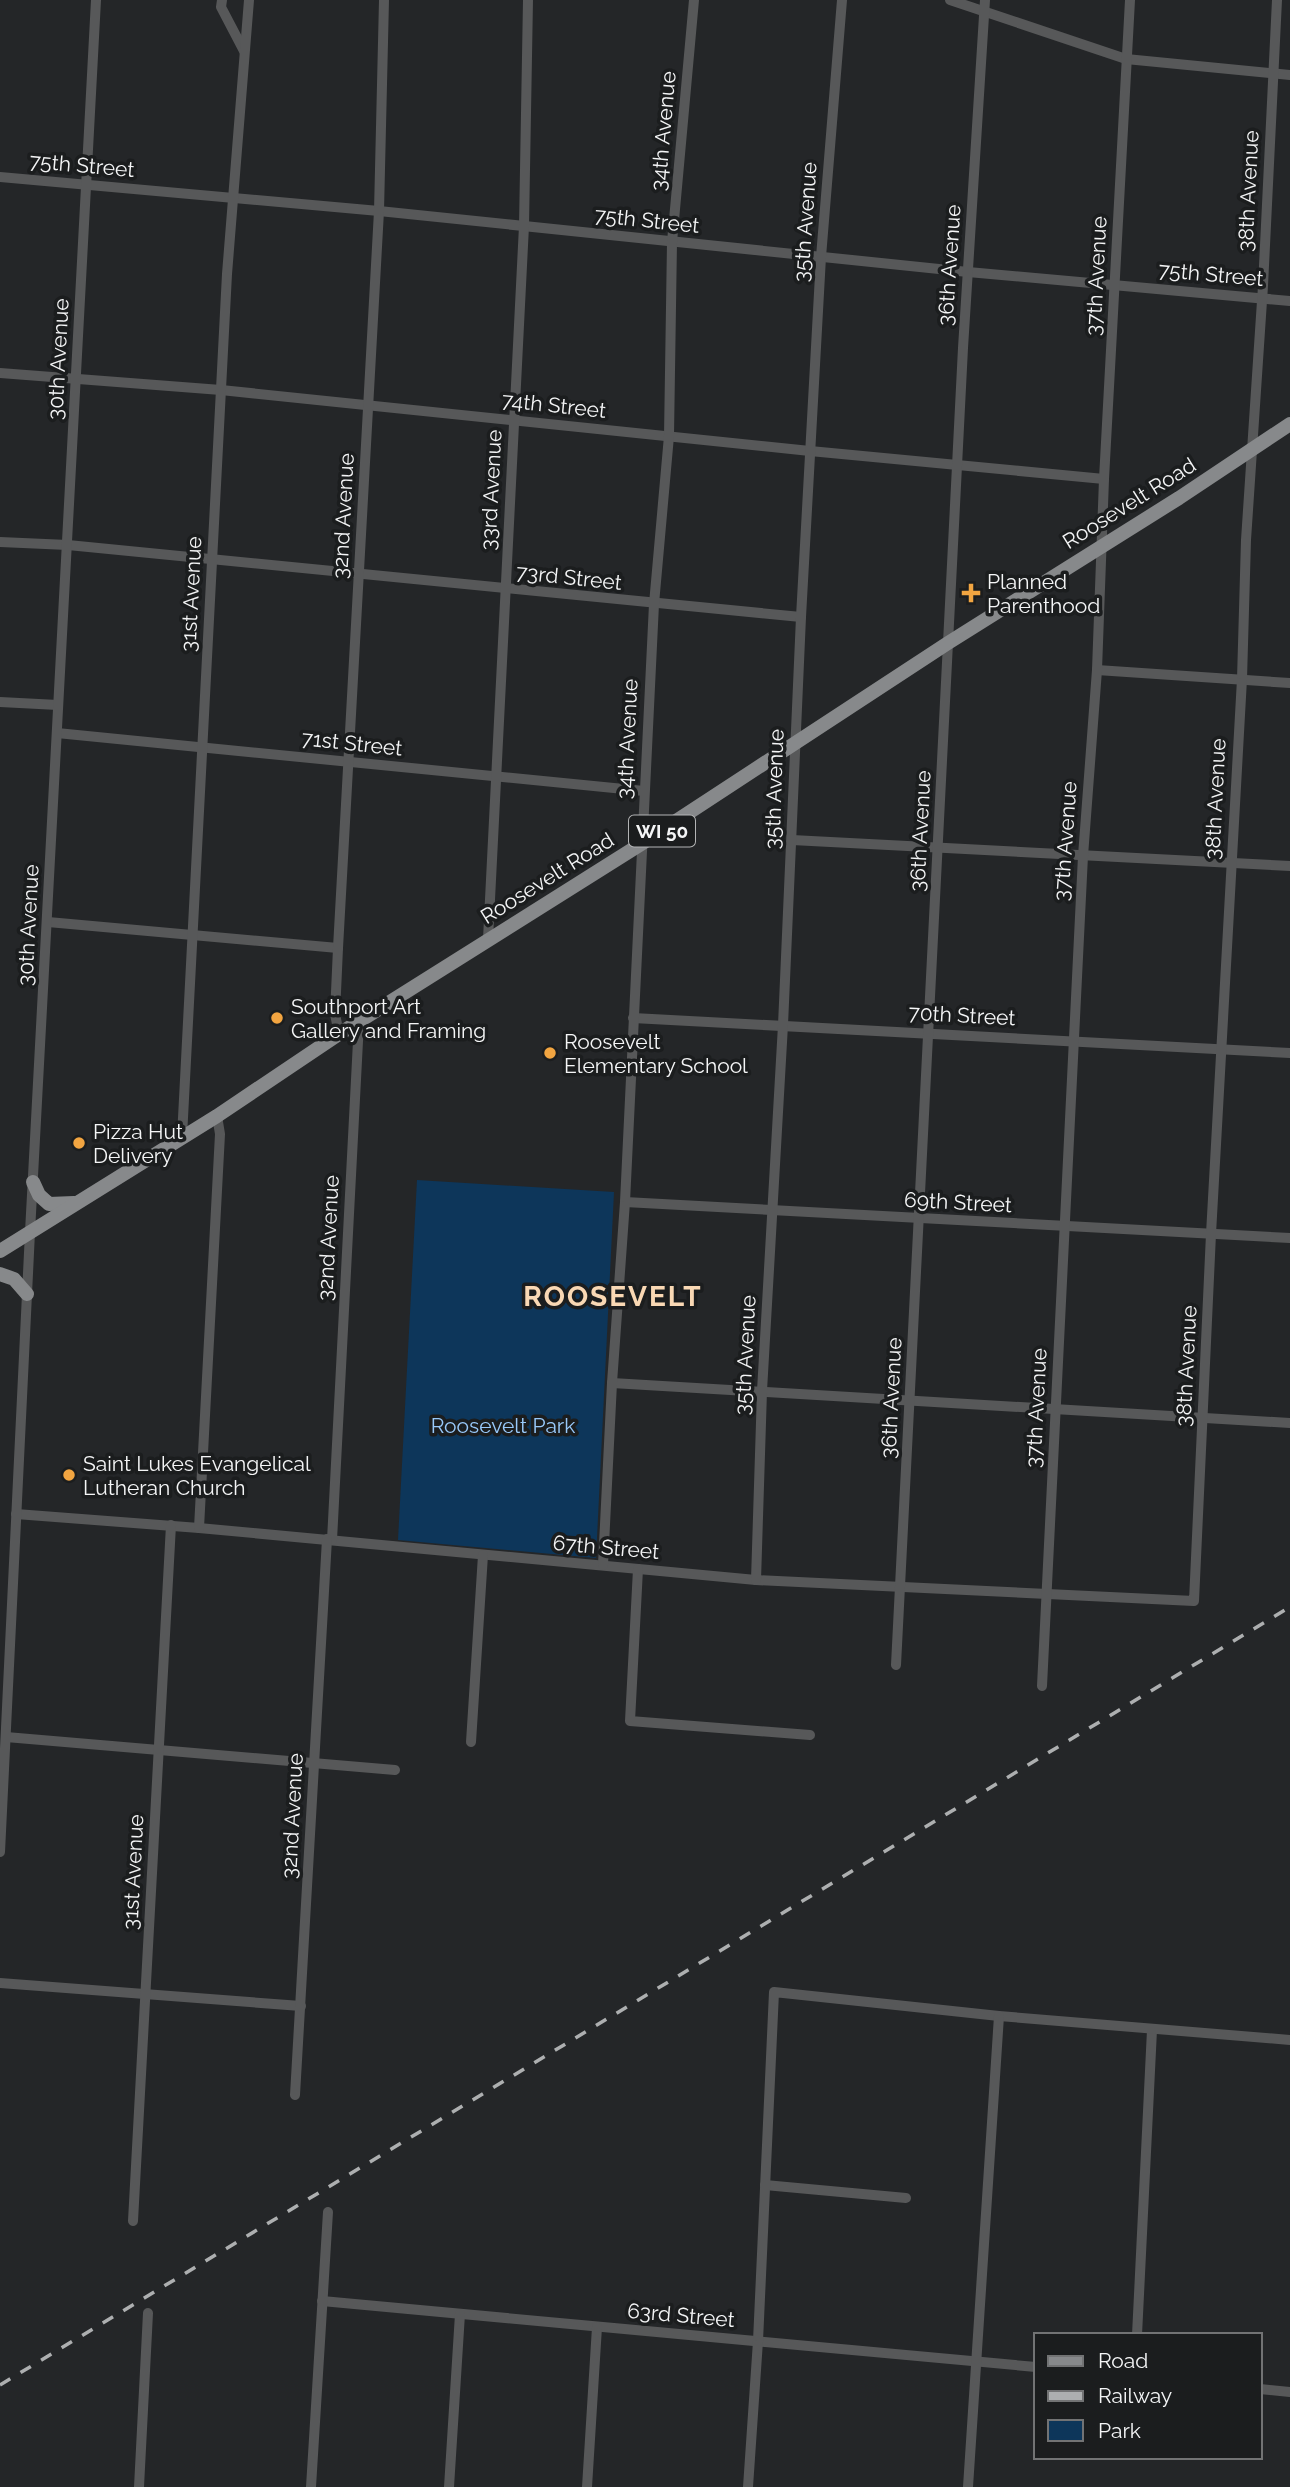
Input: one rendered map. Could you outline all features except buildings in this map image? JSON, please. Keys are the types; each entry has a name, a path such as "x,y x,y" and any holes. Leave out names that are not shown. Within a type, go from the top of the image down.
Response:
{"main road":[{"name":"Roosevelt Road","path":"0,1251 217,1116 359,1021 794,746 948,643 1179,498 1290,424"},
{"path":"33,1182 39,1195 50,1204 79,1202"},
{"path":"0,1274 14,1279 27,1294"}],"street":[{"name":"30th Avenue","path":"0,1852 6,1737 4,1663 16,1514 96,0"},
{"path":"222,0 221,7 246,54"},
{"name":"31st Avenue","path":"182,1137 231,198 249,0"},
{"name":"32nd Avenue","path":"339,1034 335,1014 379,211 384,0"},
{"name":"33rd Avenue","path":"488,940 524,226 528,0"},
{"name":"34th Avenue","path":"603,1565 625,1202 654,604 668,436 672,242 694,0"},
{"name":"35th Avenue","path":"756,1580 762,1391 783,1025 794,746 810,451 821,257 842,0"},
{"path":"950,0 985,6 1126,59 1290,75"},
{"name":"37th Avenue","path":"1042,1686 1073,1040 1097,670 1104,479 1130,0"},
{"name":"38th Avenue","path":"1194,1601 1246,540 1262,298 1277,0"},
{"name":"36th Avenue","path":"896,1665 957,464 985,6"},
{"name":"75th Street","path":"0,177 379,211 968,272 1290,301"},
{"name":"74th Street","path":"0,373 221,390 1104,479"},
{"name":"73rd Street","path":"0,542 68,545 801,617"},
{"path":"1097,670 1290,682"},
{"path":"0,702 58,705"},
{"name":"71st Street","path":"57,733 644,791"},
{"path":"792,839 1290,866"},
{"path":"48,922 338,948"},
{"name":"70th Street","path":"633,1018 1290,1053"},
{"name":"32nd Avenue","path":"295,2095 359,1021"},
{"path":"199,1528 220,1134 217,1116"},
{"name":"69th Street","path":"625,1202 1290,1238"},
{"path":"612,1383 1290,1423"},
{"name":"67th Street","path":"16,1514 171,1525 756,1580 1194,1601"},
{"name":"31st Avenue","path":"133,2221 171,1525"},
{"path":"471,1742 483,1555"},
{"path":"638,1570 630,1721 810,1735"},
{"path":"6,1737 395,1770"},
{"path":"0,1983 301,2006"},
{"path":"748,2487 758,2341 774,1992 999,2016 1290,2040"},
{"path":"968,2487 999,2016"},
{"path":"1137,2333 1153,2030"},
{"path":"765,2185 906,2198"},
{"path":"310,2487 328,2212"},
{"name":"63rd Street","path":"323,2301 1034,2367"},
{"path":"139,2487 148,2313"},
{"path":"449,2487 460,2314"},
{"path":"587,2487 597,2327"},
{"path":"1262,2389 1290,2392"}],"green space":[{"name":"Roosevelt Park","path":"417,1180 614,1192 596,1558 398,1540"}],"railway":[{"path":"0,2385 1290,1607"}],"place":[{"name":"Planned Parenthood","path":"971,593"},
{"name":"Southport Art Gallery and Framing","path":"277,1018"},
{"name":"Roosevelt Elementary School","path":"550,1053"},
{"name":"Pizza Hut Delivery","path":"79,1143"},
{"name":"Saint Lukes Evangelical Lutheran Church","path":"69,1475"}],"district":[{"name":"ROOSEVELT","path":"613,1296"}]}
